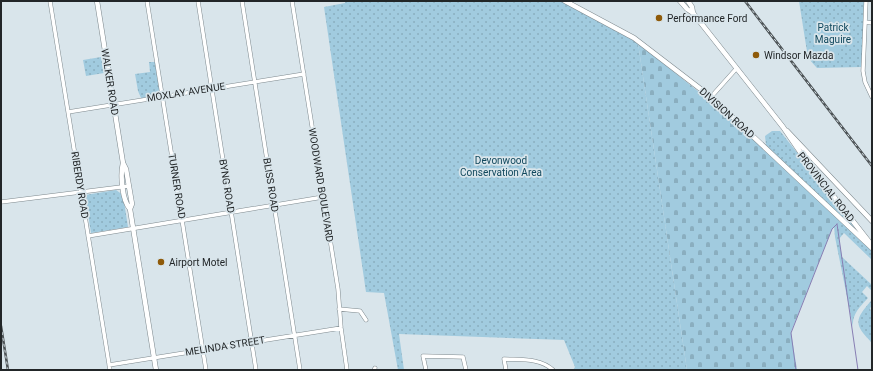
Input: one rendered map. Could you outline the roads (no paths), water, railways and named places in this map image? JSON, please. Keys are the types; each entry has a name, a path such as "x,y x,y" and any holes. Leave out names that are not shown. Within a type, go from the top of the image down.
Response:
{"main road":[{"name":"WALKER ROAD","path":"97,1 123,163 126,169 132,204 130,209 156,370"},
{"name":"DIVISION ROAD","path":"566,1 634,38 711,97 872,247"},
{"name":"PROVINCIAL ROAD","path":"680,1 686,9 693,13 783,127 872,221"},
{"name":"PROVINCIAL ROAD","path":"688,1 692,7 693,13"},
{"name":"PROVINCIAL ROAD","path":"783,127 809,165 872,247"},
{"name":"WALKER ROAD","path":"123,163 121,170 123,186 126,205 130,209"},
{"path":"809,165 822,168"}],"street":[{"name":"RIBERDY ROAD","path":"50,1 110,368"},
{"name":"TURNER ROAD","path":"147,1 206,370"},
{"name":"BYNG ROAD","path":"198,1 256,370"},
{"name":"BLISS ROAD","path":"242,1 300,370"},
{"name":"WOODWARD BOULEVARD","path":"292,1 338,289 341,328 347,370"},
{"path":"866,1 863,71 865,82 872,97"},
{"path":"865,22 872,23"},
{"path":"711,97 736,69"},
{"name":"MOXLAY AVENUE","path":"68,112 304,74"},
{"path":"1,202 129,186"},
{"path":"88,236 323,197"},
{"path":"340,309 360,311 366,320"},
{"name":"MELINDA STREET","path":"110,368 154,358 341,328"},
{"path":"426,370 423,356 464,357 466,370"},
{"path":"506,370 504,359 535,360 547,365 553,370"}],"waterway":[{"path":"837,224 858,370"},
{"path":"796,370 791,333 832,229 837,224"}],"railway":[{"path":"745,1 872,166"},
{"path":"1,326 8,370"}],"place":[{"name":"Performance Ford","path":"659,18"},
{"name":"Windsor Mazda","path":"756,55"},
{"name":"Airport Motel","path":"161,262"}],"park label":[{"name":"Patrick Maguire","path":"833,32"},
{"name":"Devonwood Conservation Area","path":"501,166"}]}
